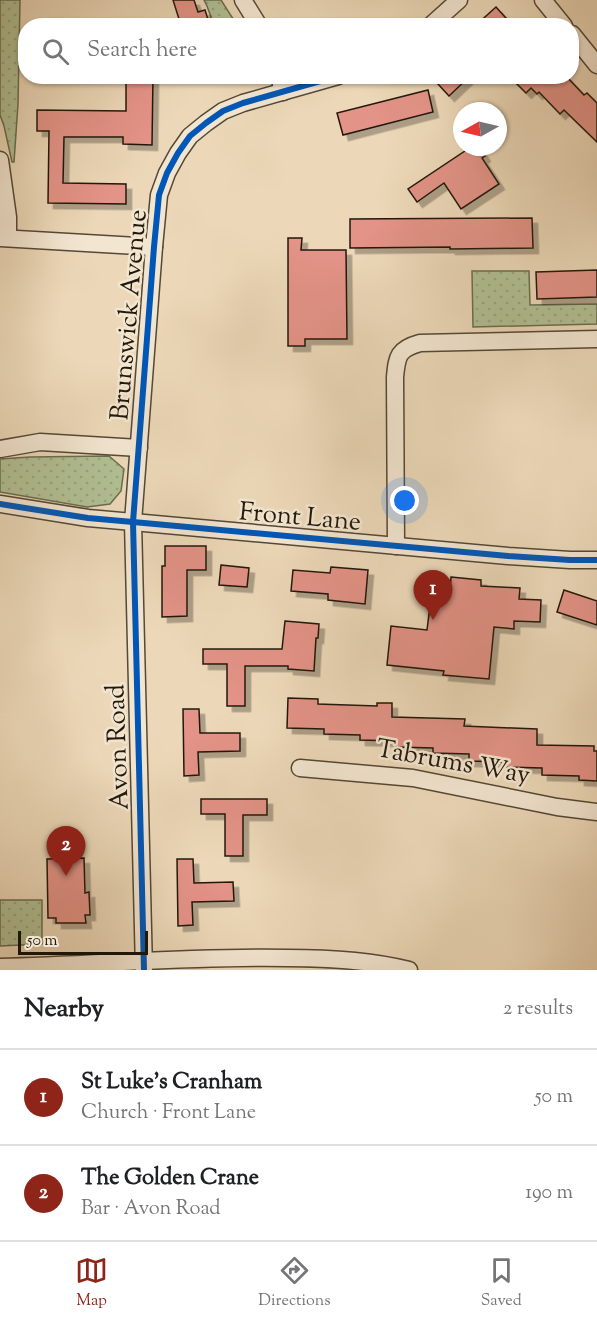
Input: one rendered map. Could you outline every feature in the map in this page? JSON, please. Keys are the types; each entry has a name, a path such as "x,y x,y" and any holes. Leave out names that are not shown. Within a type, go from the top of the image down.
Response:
{"street":[{"path":"243,0 254,18"},
{"path":"439,18 459,0"},
{"path":"543,0 558,18"},
{"path":"579,43 597,65"},
{"name":"Brunswick Avenue","path":"133,522 159,195 167,173 190,136 223,111 281,84"},
{"path":"0,160 8,218 4,238 154,247"},
{"path":"396,546 395,377 397,359 406,347 420,342 597,339"},
{"path":"0,449 40,442 139,448"},
{"name":"Front Lane","path":"0,504 88,518 508,556 597,560"},
{"name":"Avon Road","path":"133,522 144,966"},
{"name":"Tabrums Way","path":"300,768 413,778 557,807 597,812"},
{"path":"0,967 144,966 237,957 328,958 409,970"}],"green space":[{"path":"0,0 20,0 18,104 14,162 12,162 0,115"},
{"path":"204,0 221,0 233,18 211,18"},
{"path":"472,271 529,271 530,305 597,304 597,324 473,327"},
{"path":"109,456 124,469 121,491 110,504 87,507 0,492 0,459"},
{"path":"0,900 42,900 42,944 0,946"}],"building":[{"path":"173,0 194,0 198,12 205,10 208,18 179,18"},
{"path":"496,7 506,18 484,18"},
{"path":"126,84 153,84 152,145 123,144 123,137 64,137 63,183 126,184 126,204 48,203 49,131 37,131 37,110 126,111"},
{"path":"438,84 462,84 449,96"},
{"path":"517,84 574,84 584,95 587,93 597,103 597,142 564,110 560,114 539,92 537,94 531,88 526,93"},
{"path":"428,90 433,112 343,135 337,113"},
{"path":"458,156 485,156 482,158 499,184 461,209 444,183 417,202 408,189"},
{"path":"532,218 533,248 350,248 350,219"},
{"path":"288,238 302,238 301,250 346,250 347,339 305,339 305,346 288,346"},
{"path":"597,270 597,297 537,299 536,272"},
{"path":"165,546 206,546 206,570 187,570 187,616 162,617 162,566 165,566"},
{"path":"221,565 249,568 247,587 219,585"},
{"path":"331,567 368,570 365,604 328,600 328,594 291,591 293,570 330,573"},
{"path":"451,577 481,580 481,586 520,588 519,599 541,600 540,622 514,621 514,629 494,627 489,679 443,675 444,671 387,665 391,626 427,630 432,590 450,592"},
{"path":"564,590 597,601 597,625 557,612"},
{"path":"285,621 319,624 314,671 288,669 288,666 245,666 245,706 227,706 227,664 203,664 203,649 282,649"},
{"path":"288,698 318,699 318,704 377,706 377,703 392,703 392,717 465,719 464,726 537,729 537,745 594,746 594,751 597,751 597,781 579,780 579,776 542,775 542,768 505,767 505,762 469,761 469,754 433,753 433,748 396,747 396,741 360,740 360,735 324,734 324,729 287,728"},
{"path":"183,709 199,709 200,733 240,733 240,751 198,752 199,775 184,776"},
{"path":"201,799 267,799 267,815 243,815 243,856 225,856 225,814 201,814"},
{"path":"84,858 85,893 89,892 90,915 85,915 86,923 56,923 56,918 48,918 47,859"},
{"path":"177,859 193,859 194,883 233,882 234,901 192,902 193,925 178,926"}],"cycle path":[{"path":"144,970 133,522 159,195 178,153 190,136 206,123 223,111 243,103 310,84"},
{"path":"0,504 88,518 508,556 597,560"}],"place":[{"name":"St Luke's Cranham","path":"433,620"},
{"name":"The Golden Crane","path":"66,876"}]}
